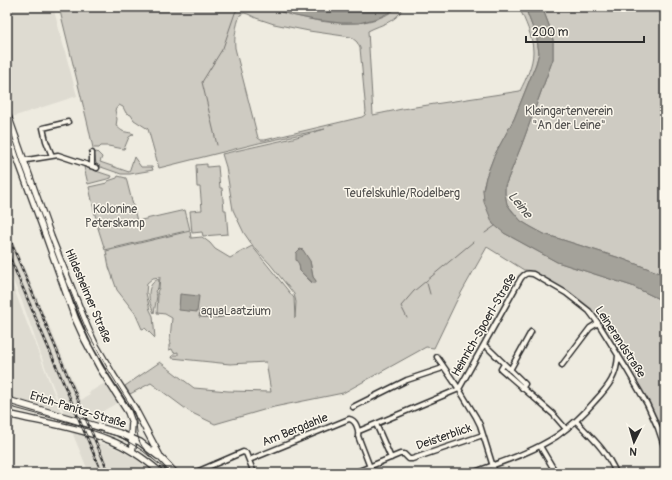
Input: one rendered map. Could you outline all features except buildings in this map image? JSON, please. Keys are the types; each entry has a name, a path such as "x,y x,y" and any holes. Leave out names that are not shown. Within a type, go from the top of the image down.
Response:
{"street":[{"name":"Hildesheimer Straße","path":"7,113 21,162 75,318 100,368 128,412 132,423 132,452"},
{"path":"52,156 42,128 68,122"},
{"name":"Hildesheimer Straße","path":"7,130 88,329 113,375 135,409 161,458 175,473"},
{"path":"21,162 58,155 94,167 92,153"},
{"name":"Leinerandstraße","path":"528,273 533,274 566,293 589,311 648,404 665,449"},
{"name":"Heinrich-Spoerl-Straße","path":"459,389 521,278 524,274 528,273"},
{"path":"562,365 590,328 598,323"},
{"path":"510,370 531,332"},
{"path":"484,345 525,384 522,388"},
{"path":"472,473 540,446 558,436 576,422 612,381 617,368 618,355"},
{"path":"437,357 476,417 480,425 495,473"},
{"path":"504,364 501,369 553,414 566,429"},
{"path":"353,407 407,380 443,367"},
{"path":"372,473 358,436 359,431 459,389"},
{"name":"Erich-Panitz-Straße","path":"7,400 104,428 131,438 143,444 161,458"},
{"name":"Erich-Panitz-Straße","path":"7,414 101,437 132,452"},
{"name":"Am Bergdahle","path":"249,460 349,419 354,420 359,431"},
{"path":"576,422 601,447 616,473"},
{"path":"354,473 391,458 376,424"},
{"name":"Deisterblick","path":"391,458 404,454 409,459 412,459 483,434"},
{"path":"540,446 556,473"},
{"path":"132,452 141,457 161,473"},
{"path":"194,473 243,452 246,453 254,473"}],"shaded area":[{"path":"7,7 53,7 77,96 12,117 7,103"},
{"path":"265,7 396,7 394,10 378,18 359,23 341,23 291,15"},
{"path":"525,7 542,7 553,40 553,59 505,186 507,204 521,221 544,234 623,259 665,275 665,302 632,286 557,262 504,233 493,224 484,202 483,190 486,177 494,156 514,119 539,53 537,39"},
{"path":"7,228 81,400 90,395 88,393 105,383 117,403 103,411 109,421 104,423 88,419 98,443 105,444 122,451 136,459 153,473 89,473 46,369 22,301 7,267"},
{"path":"300,249 303,250 310,261 313,277 316,283 313,283 300,271 299,264 296,260 296,253"},
{"path":"9,276 61,412 7,396 7,277"},
{"path":"180,294 199,296 197,312 179,310"},
{"path":"200,310 217,311 221,313 225,312 226,316 216,318 199,317"}],"green space":[{"path":"59,7 265,7 324,22 356,23 370,21 388,14 396,7 403,7 401,12 393,19 368,31 373,115 402,109 520,91 527,77 533,57 533,46 530,34 519,7 525,7 537,39 539,53 514,119 494,156 483,190 504,233 557,262 632,286 665,302 665,443 649,404 600,321 566,291 533,272 524,270 487,247 456,302 434,348 426,347 343,393 274,407 215,424 190,412 151,383 130,394 125,386 160,362 194,388 228,391 271,392 266,362 230,364 172,358 173,355 178,355 178,352 174,353 172,349 169,350 169,345 171,344 172,318 165,314 157,313 157,292 160,277 153,278 147,283 146,293 153,316 155,338 145,328 142,329 135,313 117,290 109,267 106,251 190,231 191,238 202,237 215,249 230,258 252,246 294,298 295,318 296,302 294,294 270,264 253,246 244,233 233,210 226,167 222,154 325,129 259,143 159,168 148,129 134,120 131,115 126,113 123,107 119,105 115,110 117,119 116,126 123,131 134,134 129,137 124,149 108,146 93,148","holes":["244,13 274,24 351,37 357,42 360,48 366,112 365,115 362,117 265,140 258,138 235,48 237,23 240,15","310,261 313,277 316,281 312,283 300,271 299,264"]},
{"name":"Kleingartenverein \"An der Leine\"","path":"542,7 665,7 665,275 623,259 544,234 521,221 507,204 505,186 553,59 553,40"},
{"path":"97,152 102,157 100,162 129,172 134,157 141,167 152,167 153,170 121,174 98,165 96,163 94,153"},
{"path":"207,164 207,167 218,166 224,210 226,210 228,234 203,236 202,232 192,233 190,211 202,210 200,187 197,187 196,165"},
{"path":"84,167 112,176 111,178 88,184"},
{"name":"Kolonine Peterskamp","path":"118,176 126,178 137,221 185,210 190,230 105,250 98,228 89,187 107,183"},
{"path":"159,279 158,288 155,291 157,296 154,313 150,303 149,293 151,285"}],"waterway":[{"path":"217,145 202,82 223,48 235,13 239,7"},
{"path":"485,233 495,226"},
{"path":"407,318 401,306 414,291 473,242"},
{"path":"427,283 430,294"}],"tram line":[{"path":"7,120 58,261 86,329 109,371 132,408 140,443 153,459"},
{"path":"7,406 120,437 143,451 170,473"}],"railway":[{"path":"7,233 109,473"},
{"path":"7,251 102,473"}],"park label":[{"name":"Teufelskuhle/Rodelberg","path":"402,193"},
{"name":"aquaLaatzium","path":"236,311"}],"water label":[{"name":"Leine","path":"520,205"}]}
